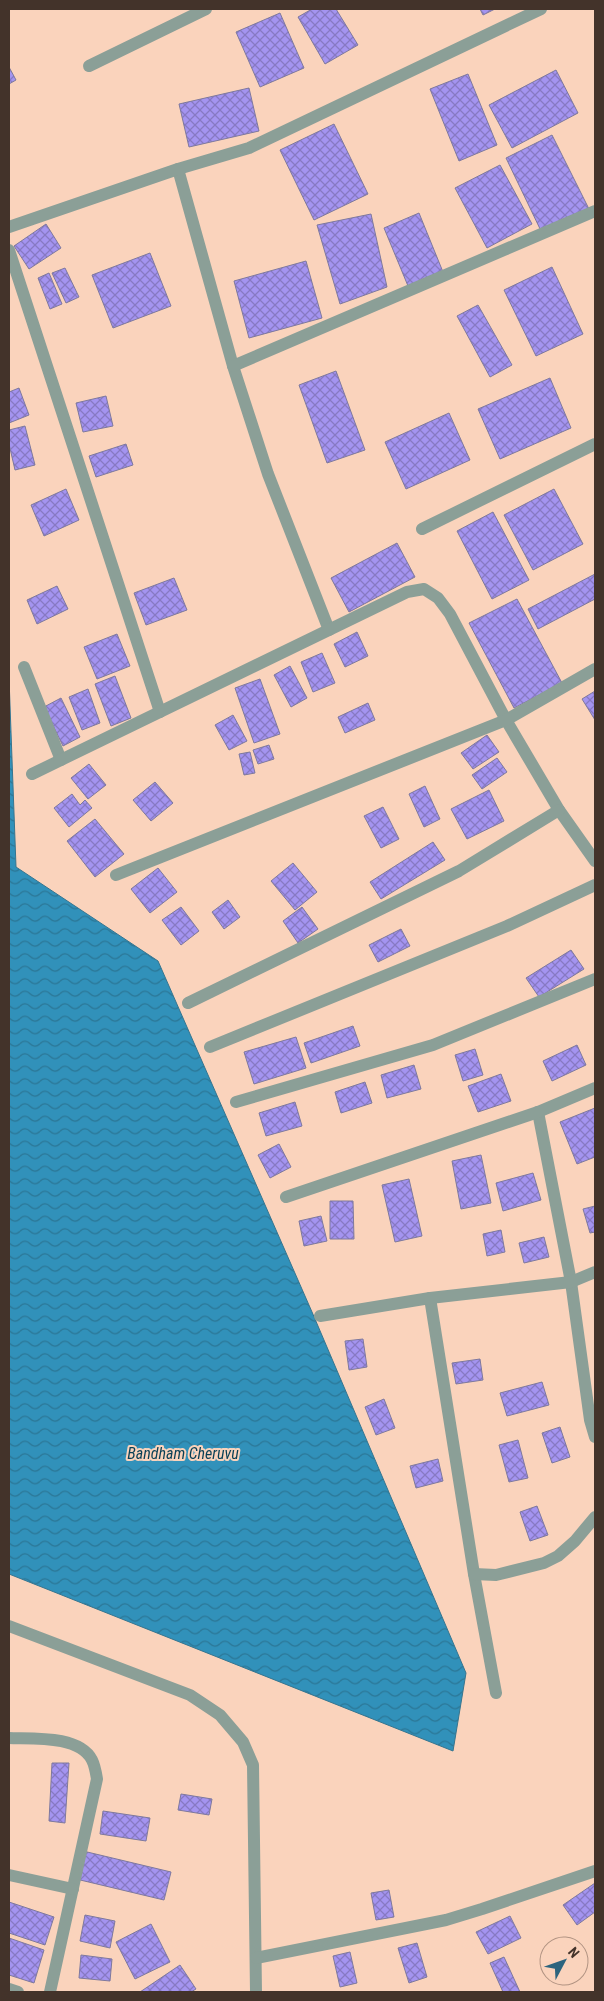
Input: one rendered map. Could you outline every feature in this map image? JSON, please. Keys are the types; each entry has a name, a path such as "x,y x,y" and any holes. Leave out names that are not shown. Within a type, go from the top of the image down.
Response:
{"street":[{"path":"89,66 206,9"},
{"path":"9,227 249,148 542,9"},
{"path":"178,170 233,366 268,474 329,630"},
{"path":"233,366 595,211"},
{"path":"9,250 160,712"},
{"path":"422,529 595,444"},
{"path":"32,774 406,592 424,589 438,598 450,614 506,720 559,810 595,861"},
{"path":"24,667 61,760"},
{"path":"116,875 506,720 595,669"},
{"path":"188,1003 459,872 559,810"},
{"path":"210,1047 507,926 595,885"},
{"path":"236,1102 433,1045 595,979"},
{"path":"286,1197 538,1112 595,1088"},
{"path":"538,1112 571,1282 590,1420 595,1437"},
{"path":"320,1316 430,1298 571,1282 595,1272"},
{"path":"430,1298 474,1574 496,1693"},
{"path":"474,1574 496,1575 544,1563 558,1556 575,1541 595,1518"},
{"path":"9,1626 190,1696 220,1715 243,1742 252,1765 256,1992"},
{"path":"9,1738 63,1741 80,1748 92,1759 97,1779 50,1992"},
{"path":"256,1958 446,1920 595,1871"},
{"path":"9,1875 73,1889"},
{"path":"9,1989 18,1992"}],"water":[{"name":"Bandham Cheruvu","path":"9,678 16,867 158,961 312,1312 466,1673 453,1751 9,1574"}],"building":[{"path":"312,9 336,9 358,45 325,64 298,17"},
{"path":"480,9 495,9 483,15"},
{"path":"280,13 304,68 260,87 236,32"},
{"path":"9,67 16,80 9,84"},
{"path":"556,70 578,113 512,148 489,105"},
{"path":"468,74 497,145 459,161 430,89"},
{"path":"249,88 259,131 189,147 179,104"},
{"path":"334,124 368,194 314,220 280,150"},
{"path":"552,135 589,209 542,233 506,158"},
{"path":"500,165 532,224 487,248 455,188"},
{"path":"419,213 443,272 408,286 384,228"},
{"path":"371,214 387,287 340,304 317,225"},
{"path":"46,224 61,248 29,269 14,246"},
{"path":"150,253 171,306 113,328 92,275"},
{"path":"306,261 322,318 249,338 234,281"},
{"path":"552,267 583,334 536,356 504,290"},
{"path":"65,268 79,297 66,303 52,273"},
{"path":"49,273 62,304 50,309 38,278"},
{"path":"478,305 512,365 490,377 457,316"},
{"path":"336,371 365,450 327,463 299,385"},
{"path":"550,378 571,428 500,459 478,409"},
{"path":"19,388 29,415 9,423 9,392"},
{"path":"106,396 113,426 83,432 76,403"},
{"path":"449,413 470,460 406,489 385,442"},
{"path":"25,426 35,465 15,470 9,444 9,430"},
{"path":"126,444 133,465 96,477 89,456"},
{"path":"66,489 79,520 44,536 31,505"},
{"path":"554,489 583,544 533,570 504,515"},
{"path":"493,512 529,580 492,599 457,531"},
{"path":"397,543 415,577 349,612 331,578"},
{"path":"595,574 595,599 538,629 528,609"},
{"path":"174,578 187,610 146,625 134,593"},
{"path":"57,586 68,609 37,624 27,600"},
{"path":"517,599 562,683 514,708 469,623"},
{"path":"357,632 368,656 345,667 334,644"},
{"path":"117,634 130,666 97,679 84,647"},
{"path":"322,653 335,683 313,692 301,662"},
{"path":"290,666 307,698 291,707 274,675"},
{"path":"115,676 131,718 111,726 95,684"},
{"path":"260,679 280,734 254,743 235,688"},
{"path":"88,689 100,723 82,730 69,697"},
{"path":"595,691 595,720 582,699"},
{"path":"61,698 80,737 63,746 44,707"},
{"path":"368,703 375,720 345,733 338,717"},
{"path":"233,715 247,741 229,750 215,725"},
{"path":"487,735 499,752 473,769 461,753"},
{"path":"269,745 274,759 258,764 253,750"},
{"path":"250,752 255,773 244,775 239,754"},
{"path":"497,758 507,772 482,789 472,775"},
{"path":"89,764 106,785 88,799 71,778"},
{"path":"155,782 173,803 151,821 133,800"},
{"path":"425,786 440,819 424,827 409,794"},
{"path":"489,790 504,821 467,839 451,809"},
{"path":"72,794 80,805 85,800 92,808 69,827 54,808"},
{"path":"383,807 399,839 381,848 364,816"},
{"path":"95,819 124,854 95,877 67,841"},
{"path":"433,842 445,860 381,899 370,882"},
{"path":"293,863 317,892 295,910 271,881"},
{"path":"158,868 177,892 150,913 131,889"},
{"path":"228,900 240,917 224,929 212,912"},
{"path":"181,907 199,931 181,945 162,920"},
{"path":"302,907 318,929 298,943 283,921"},
{"path":"401,929 410,946 378,962 369,945"},
{"path":"571,950 584,969 539,997 526,978"},
{"path":"353,1026 360,1046 311,1063 304,1043"},
{"path":"296,1037 306,1068 254,1084 244,1052"},
{"path":"577,1045 586,1065 552,1081 543,1061"},
{"path":"475,1049 483,1075 463,1081 455,1055"},
{"path":"414,1065 421,1089 387,1098 381,1075"},
{"path":"501,1074 511,1101 478,1112 468,1086"},
{"path":"365,1082 372,1103 341,1113 335,1092"},
{"path":"295,1102 302,1126 266,1136 259,1113"},
{"path":"595,1108 595,1157 577,1164 560,1122"},
{"path":"279,1144 291,1167 270,1178 258,1155"},
{"path":"481,1155 491,1203 461,1209 452,1161"},
{"path":"533,1173 541,1200 503,1211 496,1183"},
{"path":"409,1179 422,1236 395,1242 382,1185"},
{"path":"330,1201 353,1201 354,1239 330,1239"},
{"path":"595,1206 595,1232 590,1233 583,1209"},
{"path":"321,1216 327,1241 304,1246 299,1221"},
{"path":"501,1230 505,1252 487,1256 483,1234"},
{"path":"544,1237 549,1257 524,1263 519,1243"},
{"path":"363,1339 367,1367 349,1370 345,1341"},
{"path":"480,1359 483,1380 456,1384 452,1363"},
{"path":"542,1382 549,1405 507,1416 500,1393"},
{"path":"384,1399 395,1428 376,1435 365,1407"},
{"path":"560,1427 570,1457 552,1463 542,1433"},
{"path":"518,1440 528,1478 509,1482 499,1445"},
{"path":"438,1459 443,1481 416,1488 410,1466"},
{"path":"537,1506 548,1535 530,1541 520,1512"},
{"path":"52,1763 69,1763 65,1823 49,1821"},
{"path":"181,1794 212,1799 209,1815 178,1810"},
{"path":"103,1811 150,1818 146,1841 100,1834"},
{"path":"83,1851 171,1872 164,1900 76,1879"},
{"path":"595,1883 595,1912 577,1925 563,1905"},
{"path":"389,1890 394,1917 376,1920 371,1893"},
{"path":"9,1902 54,1917 45,1945 9,1933"},
{"path":"85,1915 115,1921 110,1948 80,1941"},
{"path":"510,1916 521,1938 488,1954 476,1932"},
{"path":"151,1924 170,1962 135,1979 116,1942"},
{"path":"9,1938 44,1950 34,1983 9,1975"},
{"path":"417,1943 427,1977 409,1983 398,1948"},
{"path":"350,1952 357,1983 340,1987 333,1956"},
{"path":"81,1955 112,1959 110,1981 79,1978"},
{"path":"504,1957 520,1992 503,1992 490,1963"},
{"path":"180,1965 196,1989 191,1992 140,1992"}]}
